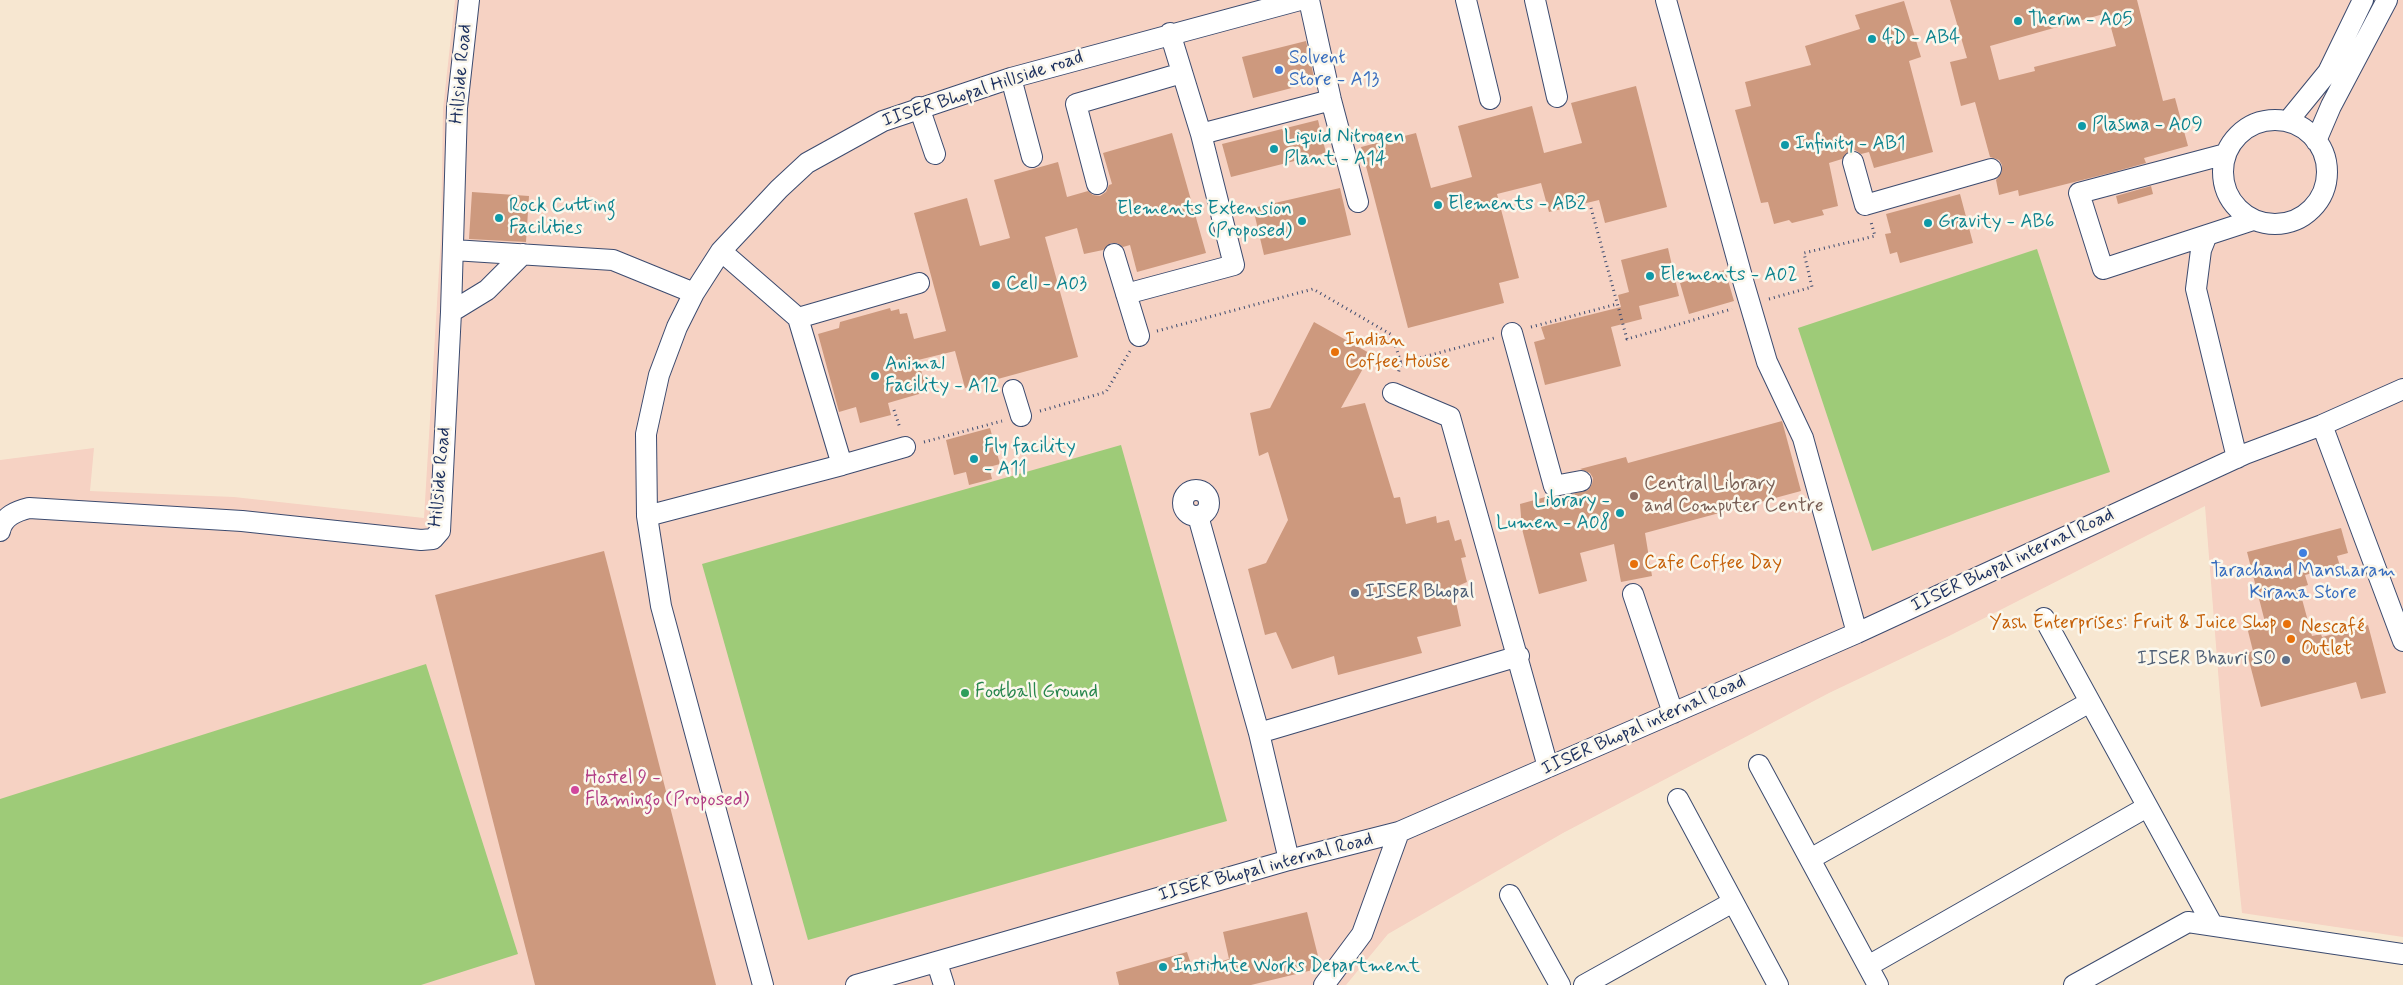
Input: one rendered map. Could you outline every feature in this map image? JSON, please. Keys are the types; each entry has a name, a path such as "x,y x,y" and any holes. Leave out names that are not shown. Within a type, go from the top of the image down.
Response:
{"street":[{"name":"Hillside Road","path":"0,530 1,526 14,512 29,508 242,520 422,540 433,539 440,531 451,312 457,108 469,0"},
{"name":"IISER Bhopal Hillside road","path":"763,985 661,606 647,516 646,434 659,374 677,327 694,293 721,251 779,189 807,163 883,121 918,107 1011,78 1170,33 1300,0"},
{"path":"1309,0 1331,100 1358,202"},
{"path":"1466,0 1490,99"},
{"path":"1534,0 1557,97"},
{"path":"1666,0 1767,362 1803,438 1856,633"},
{"path":"2288,121 2328,72 2363,0"},
{"path":"2316,141 2387,0"},
{"path":"1126,294 1234,264 1201,134 1170,33"},
{"path":"1097,184 1076,104 1182,74"},
{"path":"1011,78 1032,157"},
{"path":"1201,134 1331,100"},
{"path":"918,107 935,154"},
{"path":"2270,120 2288,121 2304,129 2316,141 2324,156 2327,174 2324,190 2315,206 2302,217 2287,224 2269,225 2253,220 2239,210 2228,197 2223,180 2223,163 2226,154 2239,133 2254,124 2270,120"},
{"path":"2226,154 2079,193 2103,269 2253,220"},
{"path":"1853,162 1865,205 1928,194 1990,170"},
{"path":"2207,235 2201,250 2196,288 2237,458"},
{"path":"453,250 613,260 694,293"},
{"path":"721,251 798,318 842,466"},
{"path":"451,312 487,290 523,254"},
{"path":"1114,254 1139,336"},
{"path":"798,318 919,283"},
{"path":"1512,333 1554,486 1581,481"},
{"name":"IISER Bhopal internal Road","path":"856,985 1289,860 1399,832 1856,633 2237,458 2322,425 2403,389"},
{"path":"1013,390 1021,416"},
{"path":"1393,393 1450,417 1519,656 1548,767"},
{"path":"2322,425 2403,641"},
{"path":"647,516 842,466 905,447"},
{"path":"1198,516 1259,733 1289,860"},
{"path":"1633,594 1673,713"},
{"path":"2044,618 2212,924"},
{"path":"1259,733 1519,656"},
{"path":"1810,859 2090,702"},
{"path":"1758,765 1878,985"},
{"path":"1678,799 1778,985"},
{"path":"1868,966 2147,806"},
{"path":"1324,985 1362,934 1399,832"},
{"path":"1510,894 1560,985"},
{"path":"1584,985 1733,902"},
{"path":"2074,985 2188,922 2212,924 2403,954"},
{"path":"937,963 944,985"}],"path":[{"path":"894,410 905,447 1106,392 1139,336 1313,289 1392,335 1401,363"}],"shaded area":[{"path":"455,0 2403,0 2403,937 2242,913 2221,709 2205,506 1949,636 1829,693 1563,833 1388,934 1346,985 0,985 0,460 94,448 90,491 234,497 424,518 441,237 443,109"}],"green space":[{"path":"2037,249 2110,472 1872,551 1798,328"},
{"name":"Football Ground","path":"1121,445 1227,821 808,940 702,564"},
{"path":"426,664 518,954 421,985 0,985 0,799"}],"building":[{"name":"Plasma - A09","path":"1950,0 2137,0 2163,101 2175,98 2188,146 2144,158 2146,163 2110,173 2019,196 2018,190 1999,195 1996,180 2002,172 2002,165 1999,160 1990,157 1975,102 1961,106 1950,62 1967,58","holes":["2107,13 2116,46 2034,67 2035,71 1999,80 1990,46"]},
{"path":"1904,1 1921,57 1909,61 1933,152 1874,168 1869,152 1861,154 1855,150 1849,151 1842,159 1829,163 1838,206 1822,210 1824,215 1792,223 1789,220 1774,224 1768,202 1761,203 1735,110 1751,106 1745,82 1811,65 1805,46 1860,29 1855,15"},
{"name":"Solvent Store - A13","path":"1306,41 1315,82 1253,98 1242,57"},
{"name":"Elements - AB2","path":"1636,86 1667,207 1605,223 1599,200 1549,212 1541,183 1497,194 1519,278 1499,283 1504,303 1408,328 1361,147 1416,133 1431,188 1472,177 1458,126 1532,106 1544,153 1582,143 1571,103"},
{"name":"Liquid Nitrogen Plant - A14","path":"1318,120 1326,153 1231,177 1222,144"},
{"path":"1172,133 1206,253 1137,272 1130,245 1123,247 1117,243 1111,243 1103,250 1084,254 1077,228 1045,237 1078,357 965,388 955,351 918,360 925,384 917,386 919,394 888,403 891,415 860,423 856,407 839,412 818,334 839,328 840,322 890,308 891,311 899,309 900,314 907,313 914,339 946,331 914,213 967,198 980,246 1010,238 994,180 1058,162 1067,197 1088,191 1093,195 1100,196 1112,184 1103,153"},
{"path":"2151,186 2153,194 2118,204 2116,196"},
{"name":"Elements Extension (Proposed)","path":"1340,188 1351,235 1264,255 1253,208"},
{"name":"Rock Cutting Facilities","path":"472,192 529,196 526,242 469,239"},
{"name":"Gravity - AB6","path":"1960,194 1973,243 1900,263 1897,252 1890,254 1885,234 1891,233 1886,214"},
{"path":"1668,248 1679,296 1639,306 1642,319 1611,327 1621,366 1545,385 1534,342 1545,339 1541,327 1621,307 1618,295 1629,292 1621,260"},
{"name":"Elements - A02","path":"1725,270 1734,301 1689,314 1680,283"},
{"path":"1314,322 1371,354 1341,408 1365,403 1394,498 1400,497 1406,524 1436,516 1437,523 1449,520 1455,541 1461,539 1466,557 1461,558 1467,582 1453,588 1461,626 1417,637 1422,653 1338,675 1334,656 1292,669 1276,632 1265,635 1248,569 1266,563 1288,520 1268,452 1259,456 1250,413 1270,408"},
{"name":"Library - Lumen - A08","path":"1782,421 1801,491 1645,533 1652,576 1621,582 1614,544 1580,553 1587,581 1539,594 1522,529 1520,504 1549,496 1556,498 1588,490 1593,478 1590,473 1580,469 1626,457 1628,463"},
{"name":"Fly facility - A11","path":"990,428 1000,464 989,467 992,479 969,485 966,472 954,475 946,440"},
{"path":"2341,528 2348,553 2337,556 2340,566 2305,575 2308,585 2299,588 2312,636 2321,634 2322,637 2368,625 2386,693 2361,699 2356,682 2261,707 2247,653 2253,651 2247,627 2265,622 2247,552"},
{"name":"Hostel 9 - Flamingo (Proposed)","path":"604,551 716,985 535,985 435,595"},
{"path":"1307,912 1321,968 1251,985 1119,985 1116,972 1187,952 1193,970 1229,959 1223,932"}],"place":[{"name":"Therm - A05","path":"2018,21"},
{"name":"4D - AB4","path":"1872,39"},
{"name":"Solvent Store - A13","path":"1279,70"},
{"name":"Plasma - A09","path":"2082,126"},
{"name":"Infinity - AB1","path":"1785,145"},
{"name":"Liquid Nitrogen Plant - A14","path":"1274,149"},
{"name":"Elements - AB2","path":"1438,205"},
{"name":"Rock Cutting Facilities","path":"499,218"},
{"name":"Elements Extension (Proposed)","path":"1302,221"},
{"name":"Gravity - AB6","path":"1928,223"},
{"name":"Elements - A02","path":"1650,276"},
{"name":"Cell - A03","path":"996,285"},
{"name":"Indian Coffee House","path":"1335,352"},
{"name":"Animal Facility - A12","path":"875,376"},
{"name":"Fly facility - A11","path":"974,459"},
{"name":"Central Library and Computer Centre","path":"1634,496"},
{"name":"Library - Lumen - A08","path":"1620,513"},
{"name":"Tarachand Mansharam Kirana Store","path":"2303,553"},
{"name":"Cafe Coffee Day","path":"1634,564"},
{"name":"IISER Bhopal","path":"1355,593"},
{"name":"Yash Enterprises: Fruit & Juice Shop","path":"2287,624"},
{"name":"Nescafé Outlet","path":"2291,639"},
{"name":"IISER Bhauri SO","path":"2286,660"},
{"name":"Football Ground","path":"965,693"},
{"name":"Hostel 9 - Flamingo (Proposed)","path":"575,790"},
{"name":"Institute Works Department","path":"1163,967"}]}
